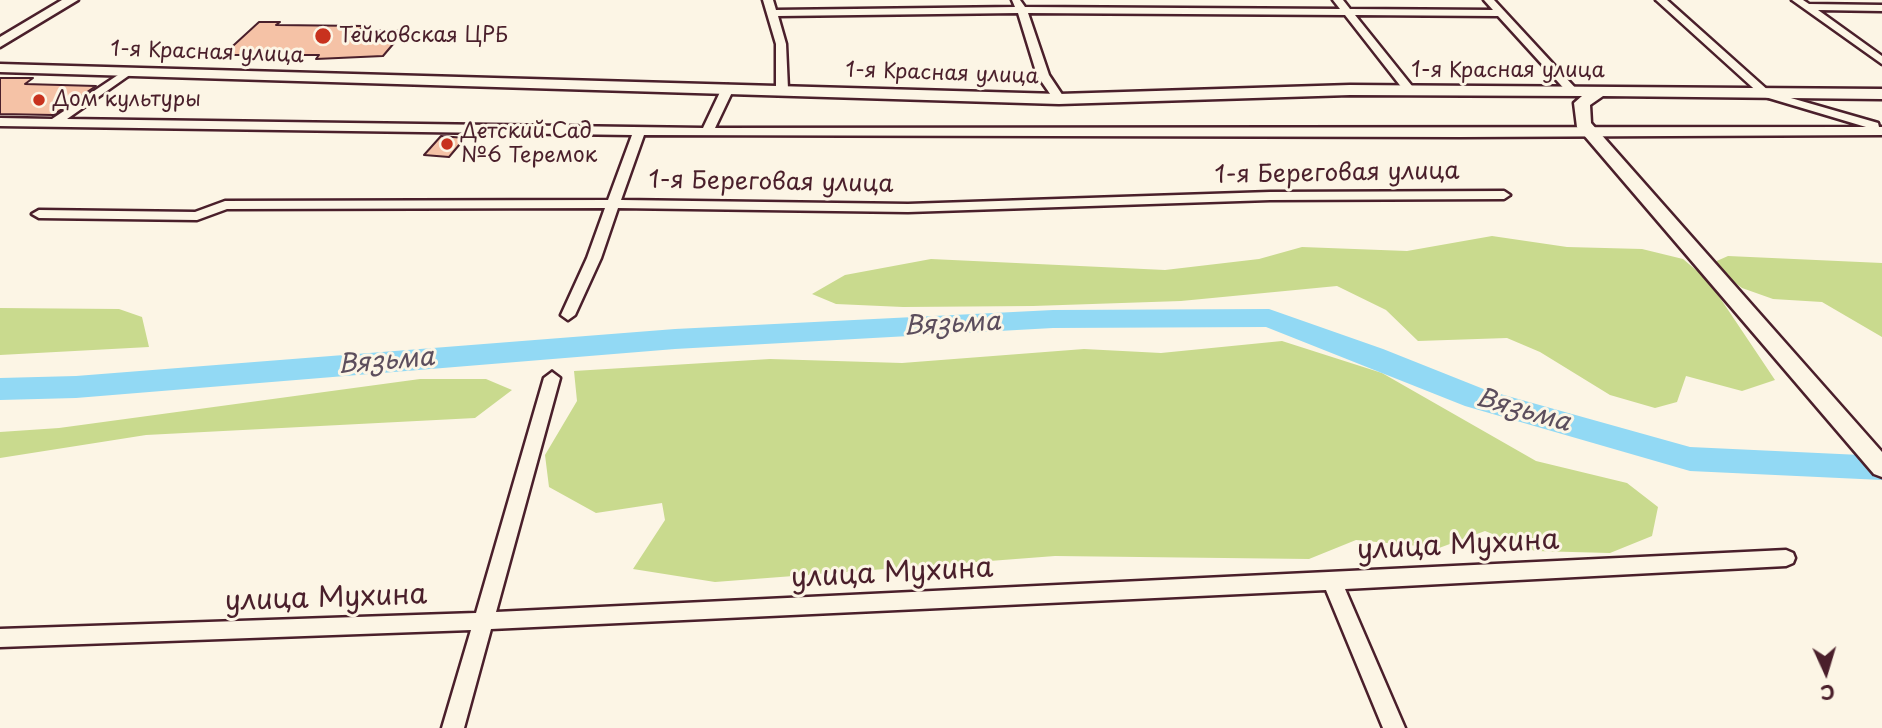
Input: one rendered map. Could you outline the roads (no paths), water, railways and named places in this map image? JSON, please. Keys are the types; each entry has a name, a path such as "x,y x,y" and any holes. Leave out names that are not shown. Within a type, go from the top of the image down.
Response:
{"main road":[{"path":"0,43 71,0"},
{"name":"1-я Красная улица","path":"0,68 1059,99 1350,90 1882,94"},
{"path":"1586,128 1582,103 1601,92"},
{"path":"1528,93 1563,109 1586,128 1882,468"}],"street":[{"path":"768,0 781,44 782,89"},
{"path":"1015,0 1022,10 1043,75 1059,99"},
{"path":"1338,0 1410,91"},
{"path":"1489,0 1573,92"},
{"path":"1661,0 1766,94 1882,129"},
{"path":"1797,0 1882,61"},
{"path":"1808,8 1882,8"},
{"path":"771,13 1022,10 1500,13"},
{"path":"54,123 127,72"},
{"path":"707,132 728,88"},
{"path":"0,122 707,132 1882,129"},
{"path":"568,315 594,258 639,131"},
{"name":"1-я Береговая улица","path":"39,214 197,216 225,205 613,204 908,208 1270,196 1504,195"},
{"path":"453,728 552,378"},
{"name":"улица Мухина","path":"0,638 482,621 1786,558"},
{"path":"1332,581 1394,728"}],"waterway":[{"name":"Вязьма","path":"0,389 76,387 675,339 1053,319 1269,318 1476,398 1690,459 1882,468"}],"place":[{"name":"Тейковская ЦРБ","path":"323,36"},
{"name":"Дом культуры","path":"39,100"},
{"name":"Детский Сад №6 Теремок","path":"447,144"}]}
